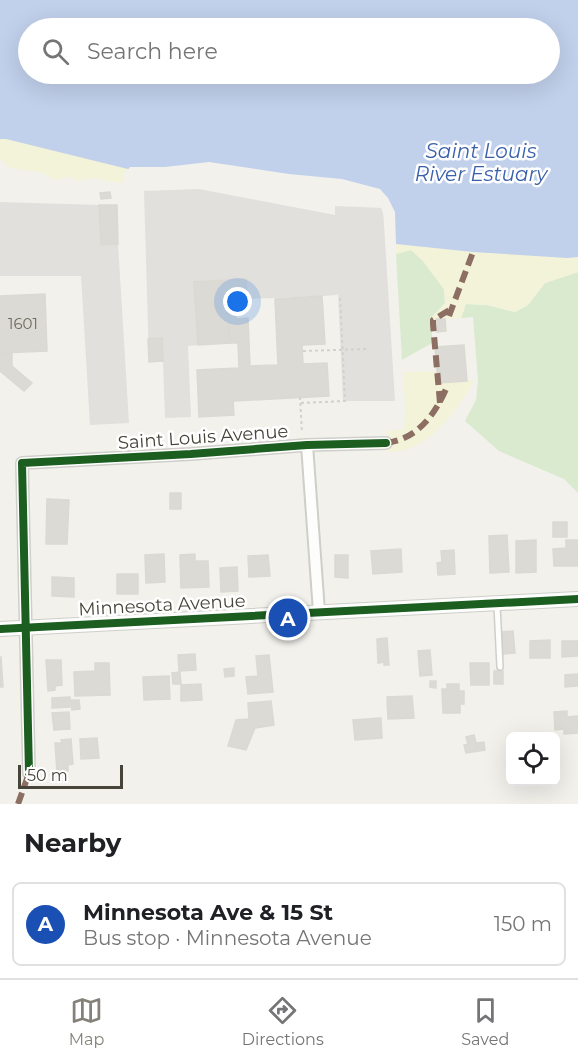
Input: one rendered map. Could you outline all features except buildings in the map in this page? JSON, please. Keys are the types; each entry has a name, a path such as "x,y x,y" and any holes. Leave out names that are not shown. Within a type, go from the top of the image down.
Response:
{"street":[{"name":"Saint Louis Avenue","path":"25,628 22,463 305,445 386,443"},
{"path":"305,445 319,612"},
{"name":"Minnesota Avenue","path":"0,629 578,599"},
{"path":"25,628 29,773"}],"lane":[{"path":"497,603 500,667"}],"path":[{"path":"301,403 345,401 340,296"},
{"path":"303,351 368,349"},
{"path":"300,397 305,445"}],"shaded area":[{"path":"199,189 335,215 335,206 383,208 395,401 343,401 338,293 322,296 248,299 246,279 195,282 198,345 188,346 191,417 165,418 163,362 149,362 144,191"},
{"path":"0,202 99,205 101,245 118,244 129,423 90,425 81,276 0,276"},
{"path":"411,250 423,261 444,289 445,303 432,317 432,343 402,360 396,254"},
{"path":"578,272 578,493 564,479 499,451 465,421 476,400 478,380 473,317 461,318 466,304 487,305 515,312 528,305 545,283"}],"sand":[{"path":"0,126 130,167 124,173 124,182 91,178 79,181 69,177 54,180 38,172 12,168 0,159"},
{"path":"417,238 574,254 578,261 578,272 545,283 528,305 515,312 487,305 466,304 461,318 433,320 432,317 445,303 444,289 423,261 411,250 396,254 396,244"},
{"path":"437,371 438,383 474,380 463,400 437,431 417,445 388,452 387,431 403,429 406,417 403,372"}],"water":[{"name":"Saint Louis River Estuary","path":"0,0 578,0 578,257 473,252 396,244 381,199 199,169 136,171 0,139"}],"pier":[{"path":"209,162 342,179 380,189 395,212 396,244 393,244 379,201 211,173 136,174 126,172 130,167 165,167"}],"marked path":[{"path":"449,316 473,252"},
{"path":"440,403 433,320 451,309"},
{"path":"386,443 407,437 423,425 436,408 446,389"},
{"path":"18,804 29,773"}],"cycle path":[{"path":"29,773 22,463 307,445 386,443"},
{"path":"0,629 578,599"}],"place":[{"name":"Minnesota Ave & 15 St","path":"288,618"}]}
